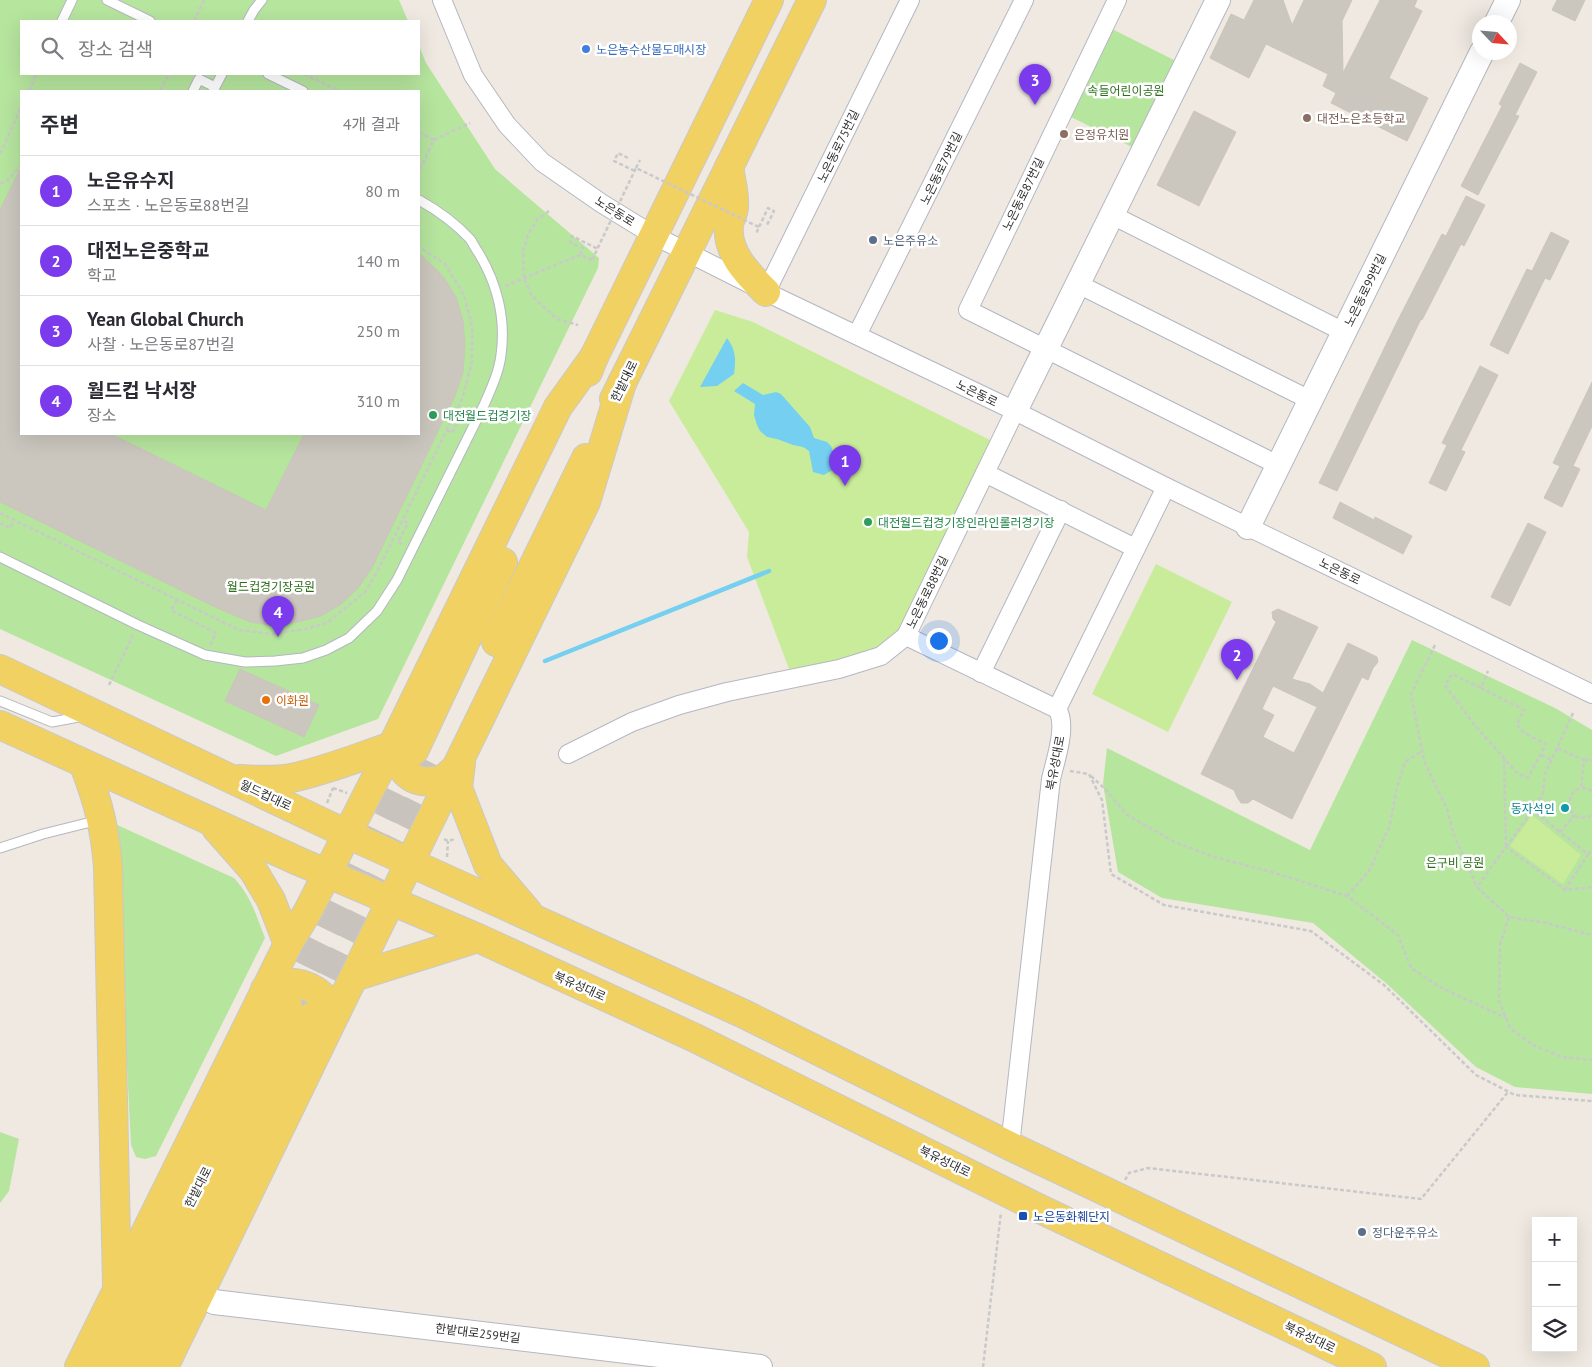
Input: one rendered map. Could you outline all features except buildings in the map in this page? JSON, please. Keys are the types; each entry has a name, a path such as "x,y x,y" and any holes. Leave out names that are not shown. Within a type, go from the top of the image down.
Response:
{"main road":[{"path":"312,1012 354,976 409,863 432,756 572,415 594,356 769,0"},
{"name":"한밭대로","path":"432,756 688,252 812,0"},
{"path":"729,167 734,207 729,224 732,248 748,275 766,292"},
{"name":"월드컵대로","path":"0,669 347,834 534,919"},
{"path":"0,726 210,822 478,938"},
{"path":"79,1367 265,989 288,944 308,911 347,834 432,756"},
{"path":"233,779 271,780 290,778 326,768 432,756 458,778 458,788 488,864 534,919 744,1014 1010,1146 1475,1367"},
{"path":"84,765 102,819 106,837 108,867 117,1289"},
{"path":"210,822 253,870 271,900 288,944"},
{"path":"354,976 478,938"},
{"name":"북유성대로","path":"478,938 693,1036 1009,1193 1372,1367"},
{"path":"164,1367 200,1292 312,1012 325,997 310,987 291,982 281,982 265,989"},
{"name":"한밭대로","path":"108,1367 312,1012"},
{"name":"한밭대로","path":"138,1367 312,1012"}],"street":[{"name":"노은동로","path":"442,0 474,75 507,124 542,162 601,203 653,235 766,292 1015,411 1166,487 1592,694"},
{"name":"노은동로75번길","path":"766,292 910,0"},
{"name":"노은동로79번길","path":"857,335 1024,0"},
{"name":"노은동로87번길","path":"1117,0 968,310 1278,465"},
{"path":"1015,411 1218,0"},
{"name":"노은동로99번길","path":"1248,526 1478,60"},
{"path":"1112,215 1344,332"},
{"path":"1078,284 1310,400"},
{"name":"노은동로88번길","path":"1015,411 906,636 1057,709"},
{"path":"985,473 1135,548"},
{"path":"1057,709 1166,487"},
{"path":"981,673 1061,510"},
{"path":"568,754 632,722 679,706 726,692 839,668 881,656 906,636"},
{"name":"북유성대로","path":"1010,1146 1050,789 1062,726 1061,714 1057,709"},
{"name":"한밭대로259번길","path":"200,1292 214,1302 760,1367"}],"lane":[{"path":"62,20 72,0"},
{"path":"107,0 148,20"},
{"path":"249,20 262,0"},
{"path":"194,90 199,79 214,89 221,75"},
{"path":"270,75 301,90"},
{"path":"0,557 138,625 205,655 245,662 303,658 326,650 349,638 377,611 397,580 484,405 494,382 501,355 502,321 496,289 485,264 471,240 433,208 420,201"},
{"path":"0,702 52,722 96,714"},
{"path":"0,848 43,834 102,819"}],"path":[{"path":"194,20 204,0"},
{"path":"29,90 36,75"},
{"path":"160,90 168,75"},
{"path":"306,75 336,90"},
{"path":"0,154 20,110"},
{"path":"420,169 434,140 470,123"},
{"path":"420,133 434,140"},
{"path":"628,158 618,153 614,161 759,227"},
{"path":"580,255 592,260 640,160"},
{"path":"0,184 8,180 20,166"},
{"path":"756,234 768,208 774,211 767,225"},
{"path":"549,211 537,220 528,235 523,251 524,279 532,296 557,319 578,324"},
{"path":"496,289 580,255 583,248 570,242 572,236 598,249"},
{"path":"0,513 239,630 272,634 305,629 327,622 365,592 377,572 462,400 472,362 472,326 464,295 444,264 420,248"},
{"path":"446,430 452,433 461,416 466,418"},
{"path":"0,523 10,528 14,520"},
{"path":"177,600 171,610 216,633"},
{"path":"109,685 138,625"},
{"path":"1435,645 1411,694 1424,761 1447,809 1454,836 1477,887 1509,917 1546,923 1592,935"},
{"path":"1481,688 1488,671"},
{"path":"1452,674 1481,688 1524,710 1517,724 1523,732 1546,744 1528,778 1516,772 1473,723 1445,685 1452,674"},
{"path":"1477,887 1543,794 1545,774 1573,713"},
{"path":"1557,748 1584,760 1592,760"},
{"path":"1346,896 1369,871 1390,824 1396,791 1405,762 1422,752"},
{"path":"1541,755 1552,760"},
{"path":"1504,758 1506,847"},
{"path":"1581,788 1584,760"},
{"path":"1053,768 1089,774 1105,789 1127,816 1175,842 1214,857 1272,872 1346,896 1398,935 1411,968 1440,987 1506,1018"},
{"path":"1089,774 1102,800 1111,874 1164,905 1311,931 1384,985 1476,1075 1515,1095 1592,1101"},
{"path":"327,803 333,788 331,782"},
{"path":"333,788 349,793"},
{"path":"1592,791 1581,788 1572,793 1569,807 1575,815 1583,818 1592,815"},
{"path":"1532,810 1588,854"},
{"path":"1560,832 1575,815"},
{"path":"442,838 448,841 456,840"},
{"path":"447,859 448,841"},
{"path":"1506,847 1565,890 1592,887"},
{"path":"1565,890 1588,854 1592,851"},
{"path":"1509,917 1500,944 1499,1001 1510,1028 1533,1045 1562,1057 1592,1060"},
{"path":"1115,1196 1129,1173 1148,1168 1421,1199 1508,1091"},
{"path":"983,1367 1000,1214 1009,1193"}],"green space":[{"name":"월드컵경기장공원","path":"0,0 399,0 408,20 20,20 20,75 420,75 420,48 426,63 495,169 599,258 598,268 378,719 276,756 0,629"},
{"name":"속들어린이공원","path":"1112,29 1182,64 1140,151 1069,116"},
{"path":"715,310 753,322 990,440 906,625 872,653 833,664 789,669 747,557 749,532 669,401"},
{"path":"1156,564 1232,602 1168,732 1092,694"},
{"name":"은구비 공원","path":"1412,640 1555,708 1592,730 1592,1094 1515,1087 1476,1067 1387,984 1313,923 1162,898 1118,872 1103,784 1107,748 1310,850"},
{"path":"1532,815 1581,855 1563,884 1510,846"},
{"path":"115,824 234,878 249,899 265,938 156,1156 145,1159 136,1157 131,1145"},
{"path":"0,1132 19,1139 9,1191 0,1203"}],"water":[{"path":"727,338 735,355 734,374 717,386 700,387"},
{"path":"743,383 763,395 776,392 781,394 810,427 814,438 827,442 831,446 836,463 834,469 824,475 813,472 809,451 803,447 767,437 760,431 754,415 755,404 734,391"}],"waterway":[{"path":"545,661 769,571"}],"tunnel":[{"path":"289,1005 414,751"},
{"path":"312,1016 438,763"}],"place":[{"name":"노은농수산물도매시장","path":"586,49"},
{"name":"Yean Global Church","path":"1035,105"},
{"name":"대전노은초등학교","path":"1307,118"},
{"name":"은정유치원","path":"1064,134"},
{"name":"노은주유소","path":"873,240"},
{"name":"대전월드컵경기장","path":"433,415"},
{"name":"노은유수지","path":"845,486"},
{"name":"대전월드컵경기장인라인롤러경기장","path":"868,522"},
{"name":"월드컵 낙서장","path":"278,637"},
{"name":"대전노은중학교","path":"1237,680"},
{"name":"이화원","path":"266,700"},
{"name":"동자석인","path":"1565,808"},
{"name":"노은동화훼단지","path":"1023,1216"},
{"name":"정다운주유소","path":"1362,1232"}]}
